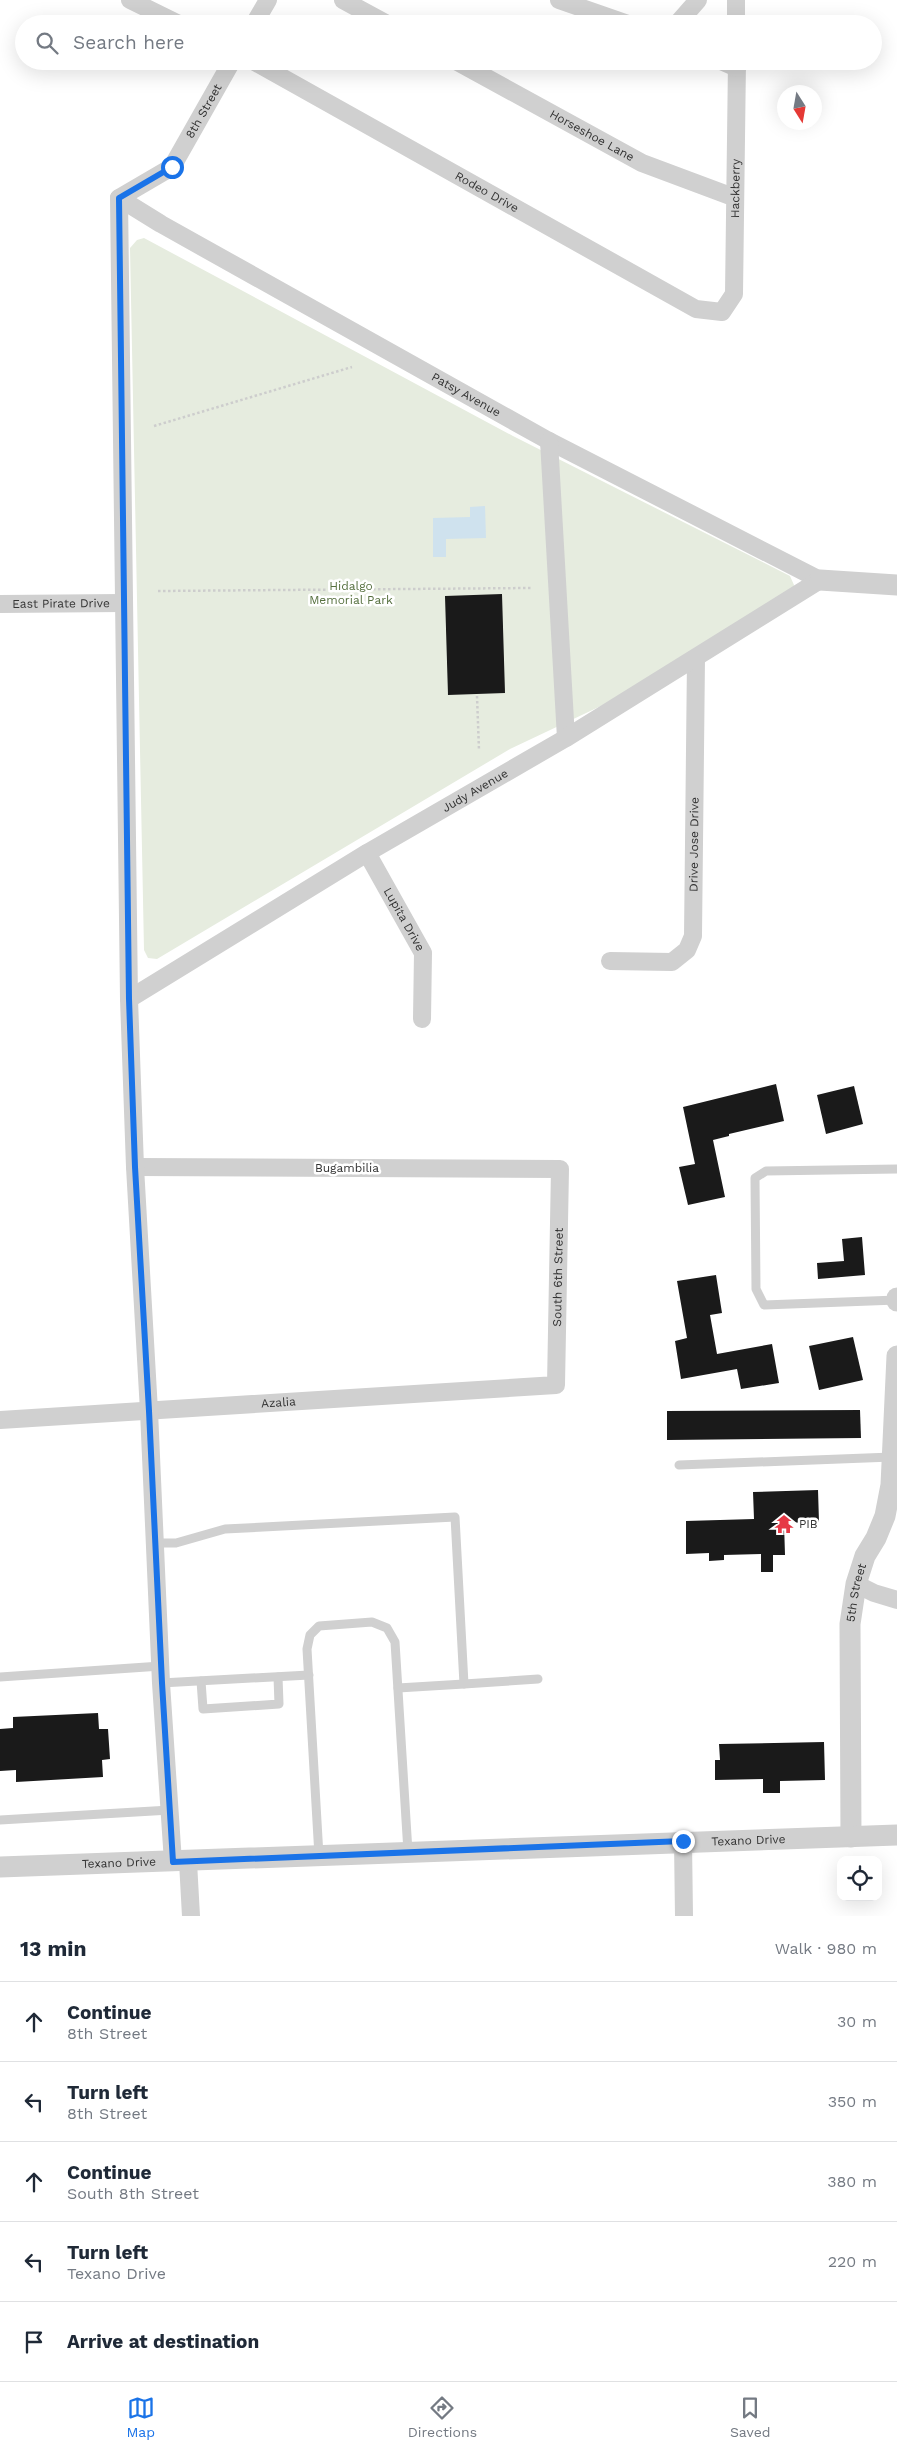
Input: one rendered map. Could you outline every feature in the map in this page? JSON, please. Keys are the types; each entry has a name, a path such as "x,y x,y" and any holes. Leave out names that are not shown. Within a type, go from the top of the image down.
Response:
{"street":[{"path":"130,0 161,15"},
{"path":"259,15 268,0"},
{"path":"343,0 370,15"},
{"path":"559,0 602,15"},
{"path":"685,15 698,0"},
{"path":"736,0 736,15"},
{"name":"8th Street","path":"119,198 172,167 227,70"},
{"name":"Rodeo Drive","path":"269,70 696,308 722,312"},
{"name":"Horseshoe Lane","path":"472,70 642,163 734,197"},
{"name":"Hackberry","path":"722,312 734,294 737,70"},
{"path":"119,198 129,999 135,1167 149,1411 161,1675 170,1810 191,1916"},
{"name":"Patsy Avenue","path":"119,198 161,224 549,441 820,580"},
{"path":"549,441 566,738"},
{"path":"820,580 897,585"},
{"name":"Judy Avenue","path":"129,999 368,853 566,738 820,580"},
{"name":"East Pirate Drive","path":"0,604 123,604"},
{"name":"Drive Jose Drive","path":"610,961 672,962 687,950 693,936 696,658"},
{"name":"Lupita Drive","path":"368,853 424,953 422,1019"},
{"name":"Bugambilia","path":"135,1167 560,1169"},
{"name":"South 6th Street","path":"556,1385 560,1169"},
{"name":"5th Street","path":"851,1837 850,1624 856,1584 865,1556 876,1538 885,1516 891,1485 897,1356"},
{"name":"Azalia","path":"0,1420 556,1385"},
{"path":"856,1584 874,1593 897,1600"},
{"name":"Texano Drive","path":"0,1867 180,1862 683,1841 897,1835"},
{"path":"683,1841 684,1916"}],"lane":[{"path":"897,1169 766,1171 755,1178 756,1289 764,1305 897,1300"},
{"path":"679,1465 892,1457"},
{"path":"155,1543 176,1543 225,1530 455,1516 464,1684"},
{"path":"319,1856 307,1649 310,1635 319,1626 372,1622 387,1628 396,1642 408,1853"},
{"path":"0,1677 161,1675 201,1681 309,1675"},
{"path":"201,1681 202,1709 279,1704 278,1676"},
{"path":"398,1688 538,1679"},
{"path":"0,1820 170,1810"}],"path":[{"path":"154,426 352,367"},
{"path":"158,591 531,588"},
{"path":"477,696 479,750"}],"green space":[{"name":"Hidalgo Memorial Park","path":"144,238 513,436 790,576 794,585 793,590 603,705 510,749 157,959 148,958 144,950 130,248 137,240"}],"water":[{"path":"485,506 486,538 446,539 446,557 433,557 433,518 470,517 470,507"}],"building":[{"path":"502,594 505,693 448,695 445,596"},
{"path":"776,1084 784,1121 729,1134 729,1136 713,1140 725,1197 688,1205 679,1167 695,1164 683,1107"},
{"path":"854,1086 863,1124 826,1134 817,1095"},
{"path":"862,1237 865,1275 818,1279 817,1263 844,1261 842,1239"},
{"path":"716,1275 722,1313 710,1315 717,1354 772,1344 779,1383 741,1389 737,1369 681,1379 675,1341 687,1338 677,1281"},
{"path":"853,1337 863,1380 819,1390 809,1346"},
{"path":"860,1410 861,1438 667,1440 667,1411"},
{"path":"818,1490 819,1522 784,1523 785,1555 773,1555 773,1572 761,1572 761,1554 724,1555 724,1560 709,1561 709,1553 686,1554 686,1521 754,1519 753,1492"},
{"path":"98,1713 99,1729 108,1729 110,1759 102,1760 103,1777 16,1782 16,1770 0,1771 0,1729 13,1728 13,1717"},
{"path":"824,1742 825,1780 780,1781 780,1793 763,1793 763,1779 715,1780 715,1760 720,1760 719,1744"}],"place":[{"name":"PIB","path":"784,1524"}],"route":[{"path":"172,167 119,198 129,999 135,1167 173,1862 683,1841"}]}
